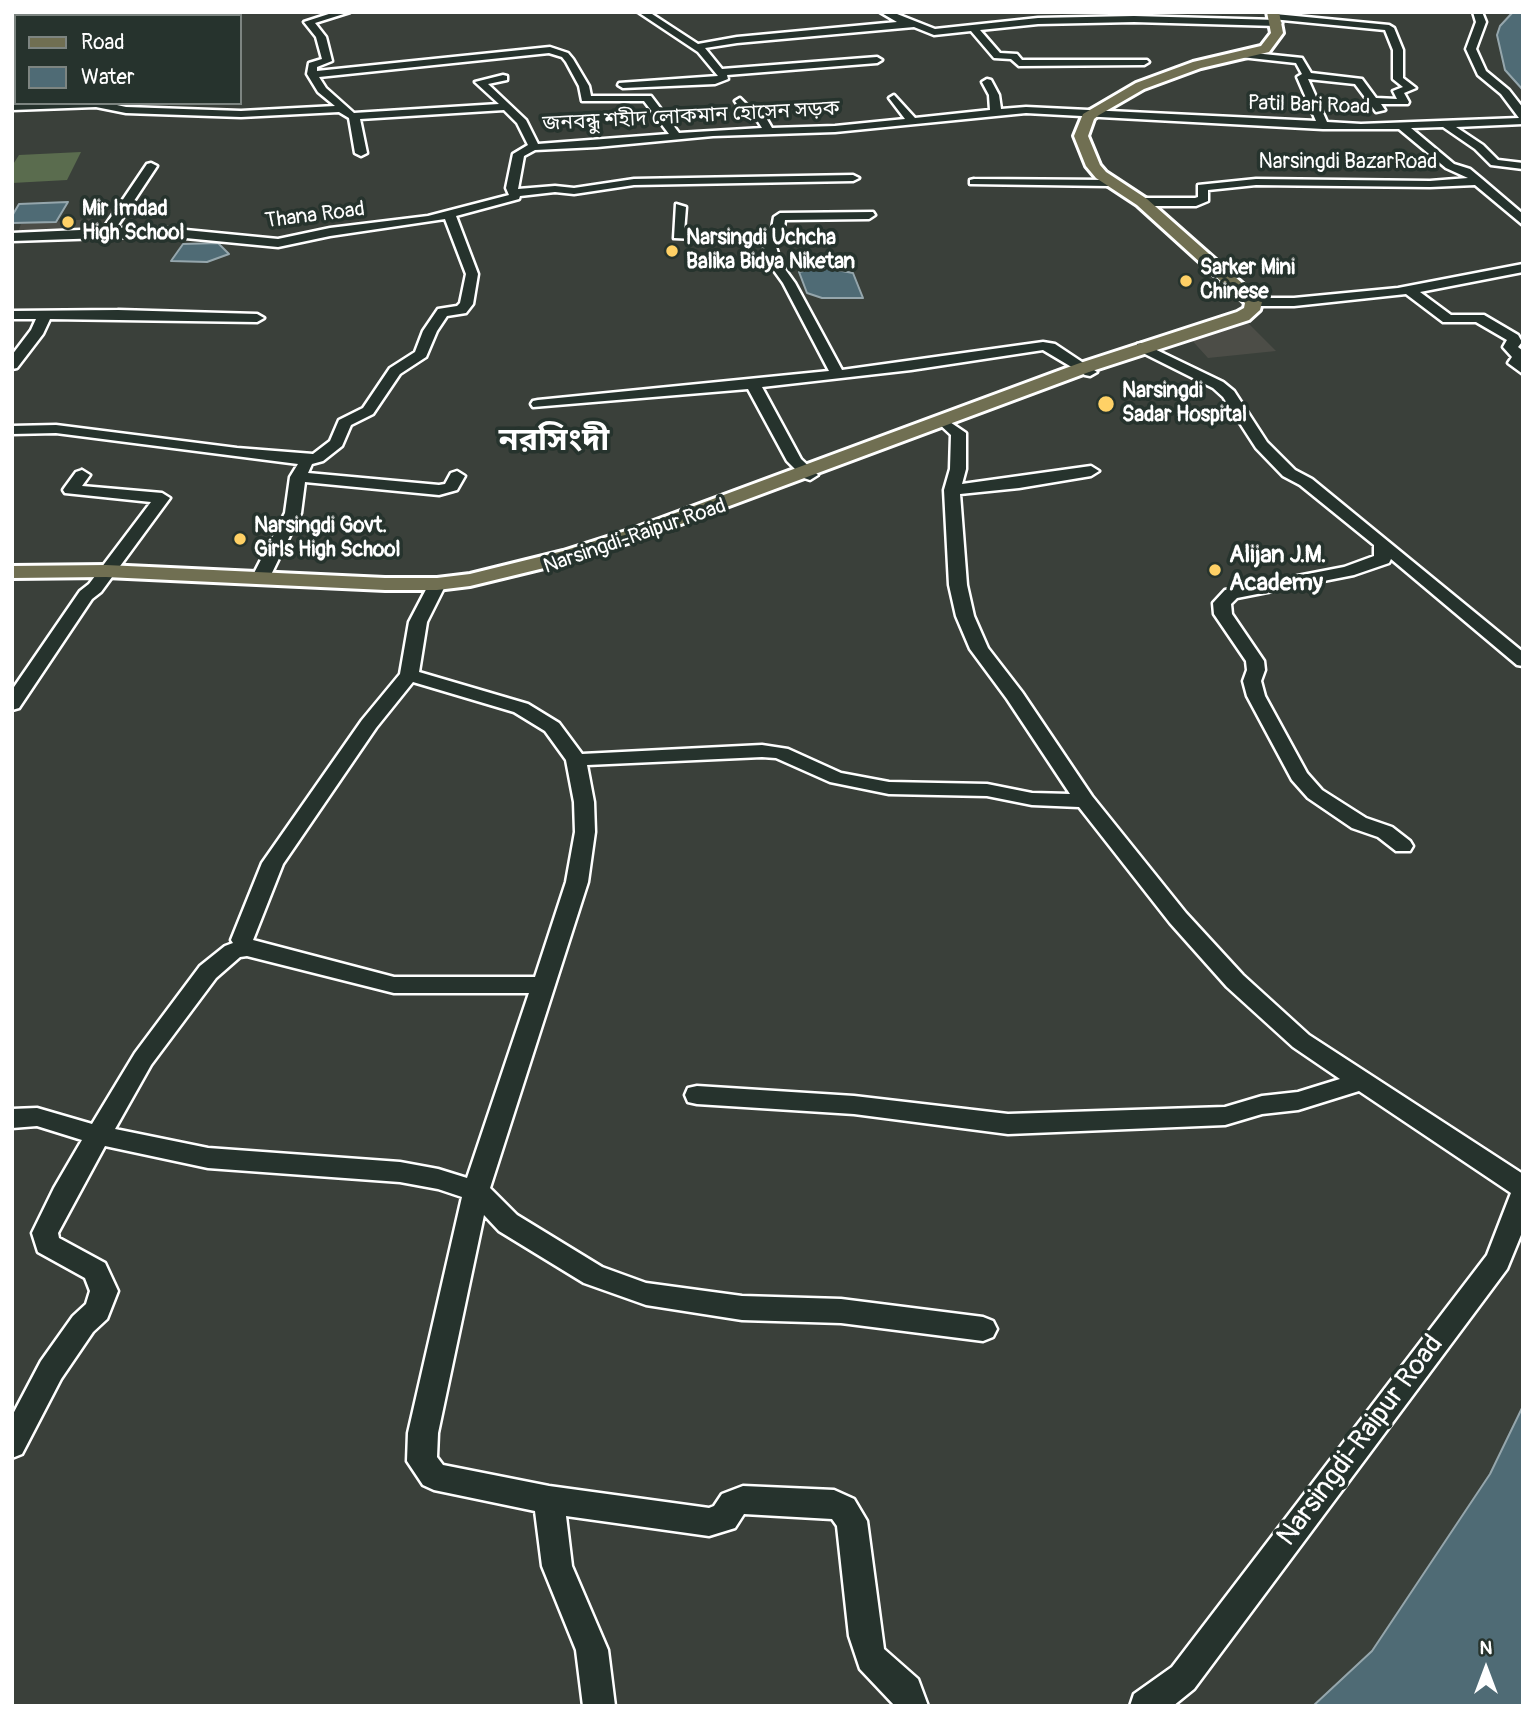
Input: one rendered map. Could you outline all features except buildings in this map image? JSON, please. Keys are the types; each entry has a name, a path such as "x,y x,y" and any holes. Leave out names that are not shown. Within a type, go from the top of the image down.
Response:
{"main road":[{"path":"1254,302 1142,202 1109,183 1093,166 1081,136 1088,117 1116,98 1166,75 1265,49 1277,33 1275,17"},
{"name":"Narsingdi-Raipur Road","path":"12,572 101,579 332,589 484,583 577,561 1086,370 1222,326 1252,310 1254,302"},
{"name":"Narsingdi-Raipur Road","path":"12,578 260,579 435,587"}],"street":[{"path":"346,12 309,20 321,37 327,61 312,65 312,74 322,90 348,115 354,116 361,153"},
{"path":"609,86 723,79 721,72 694,47 642,12"},
{"path":"884,12 908,24"},
{"path":"1477,12 1481,22 1471,50 1477,64 1482,72 1505,92 1523,119"},
{"path":"694,47 737,40 908,24 934,32 1038,20 1124,16 1275,17 1393,27 1398,50 1398,79 1411,88 1398,91 1404,102 1372,101"},
{"path":"974,29 997,55 1014,56 1019,63 1144,62"},
{"path":"312,74 372,70 513,52 559,52 570,61 584,86 586,99 647,98 676,136"},
{"path":"513,52 523,65"},
{"path":"1244,55 1299,60 1308,76 1302,77 1323,126"},
{"path":"721,72 877,60"},
{"name":"Narsingdi BazarRoad","path":"1308,76 1358,81 1372,101 1399,128 1451,166 1466,171 1478,181"},
{"path":"503,78 480,82 510,108"},
{"path":"987,82 994,95 996,113"},
{"path":"584,86 597,86"},
{"path":"894,98 913,122"},
{"path":"740,101 748,112 761,118 769,131"},
{"path":"12,107 68,105"},
{"path":"101,105 126,110 241,114 343,109"},
{"name":"জনবন্ধু শহীদ লোকমান হোসেন সড়ক","path":"354,116 510,108 526,127 534,146 564,147 676,136 835,129 1026,110 1094,112"},
{"name":"Patil Bari Road","path":"1094,112 1399,128 1498,123 1523,119"},
{"path":"1498,123 1509,130"},
{"path":"1448,126 1479,147 1495,163 1522,167"},
{"path":"515,193 512,188 519,154 534,146"},
{"path":"107,232 150,166"},
{"name":"Thana Road","path":"12,237 107,232 188,233 278,243 450,216 514,197 515,193 555,189 574,191 634,182 853,178"},
{"path":"1478,181 1523,221"},
{"name":"Narsingdi BazarRoad","path":"1142,202 1196,202 1204,199 1202,187 1256,182 1430,184 1478,181"},
{"path":"974,182 1109,183"},
{"path":"680,207 678,235 767,239 777,236 780,217 869,215"},
{"path":"12,430 56,429 308,460 318,458 337,443 344,424 368,411 395,371 421,354 430,331 443,312 461,310 466,304 472,274 450,216"},
{"path":"767,239 776,265 789,283 838,374"},
{"path":"1254,302 1294,302 1409,290 1523,268"},
{"path":"1409,290 1448,319 1479,318 1513,338 1516,342 1510,347 1520,356 1516,363 1523,370"},
{"path":"12,314 257,318"},
{"path":"12,365 38,331 44,316"},
{"path":"538,404 753,384 1043,346 1050,347 1086,370"},
{"path":"1146,349 1218,385 1229,394 1261,445 1289,473 1306,482 1382,543 1523,661"},
{"path":"753,384 806,473"},
{"path":"948,424 958,433 958,469 952,490 958,585 965,616 979,649 1015,696 1085,801 1178,918 1236,982 1301,1041 1523,1187"},
{"path":"260,579 293,513 298,477 308,460"},
{"path":"952,490 1020,483 1091,471"},
{"path":"12,704 86,595 162,498 71,489 82,475"},
{"path":"298,477 439,490 451,486 457,476"},
{"path":"1382,543 1383,559 1348,571 1231,594 1222,603 1223,614 1255,661 1256,670 1252,681 1256,696 1298,776 1326,801 1359,823 1385,832 1403,846"},
{"path":"12,723 74,633 96,594 101,579"},
{"path":"247,948 242,940 273,863 376,715 409,676 418,622 435,587"},
{"path":"409,676 521,708 552,727 565,741 576,760 584,802 585,832 577,882 476,1191 423,1433 422,1461 433,1475 445,1480 549,1500 709,1522 724,1518 733,1504 743,1500 834,1504 843,1509 852,1521 865,1636 872,1658 906,1691 912,1706"},
{"path":"576,760 762,751 781,753 807,767 837,778 889,788 988,790 1032,799 1085,801"},
{"path":"12,1445 51,1370 83,1324 97,1311 104,1291 96,1271 47,1244 45,1233 63,1195 143,1059 208,972 233,951 247,948 394,985 542,985"},
{"path":"697,1095 854,1105 1009,1124 1225,1116 1262,1105 1297,1101 1361,1081"},
{"path":"12,1119 37,1117 97,1135 208,1158 400,1172 438,1179 476,1191 508,1223 593,1275 646,1294 742,1308 841,1311 983,1329"},
{"name":"Narsingdi-Raipur Road","path":"1146,1706 1182,1678 1497,1261 1523,1195"},
{"path":"549,1500 557,1566 592,1650 599,1706"}],"shaded area":[{"path":"91,219 86,231 17,235 21,224"},
{"path":"1245,320 1276,351 1208,358 1188,336"}],"green space":[{"path":"81,152 67,180 12,183 12,166 19,155"}],"water":[{"path":"1513,12 1523,12 1523,90 1505,70 1497,35 1500,26"},
{"path":"68,202 56,222 12,223 12,216 19,204"},
{"path":"218,243 229,254 207,262 171,261 183,244"},
{"path":"820,267 853,273 863,298 822,298 807,293 799,272"},
{"path":"1523,1406 1523,1706 1313,1706 1372,1651 1490,1474"}],"place":[{"name":"Mir Imdad High School","path":"68,222"},
{"name":"Narsingdi Uchcha Balika Bidya Niketan","path":"672,251"},
{"name":"Sarker Mini Chinese","path":"1186,281"},
{"name":"Narsingdi Sadar Hospital","path":"1106,404"},
{"name":"Narsingdi Govt. Girls High School","path":"240,539"},
{"name":"Alijan J.M. Academy","path":"1215,570"}],"district":[{"name":"নরসিংদী","path":"554,442"}]}
